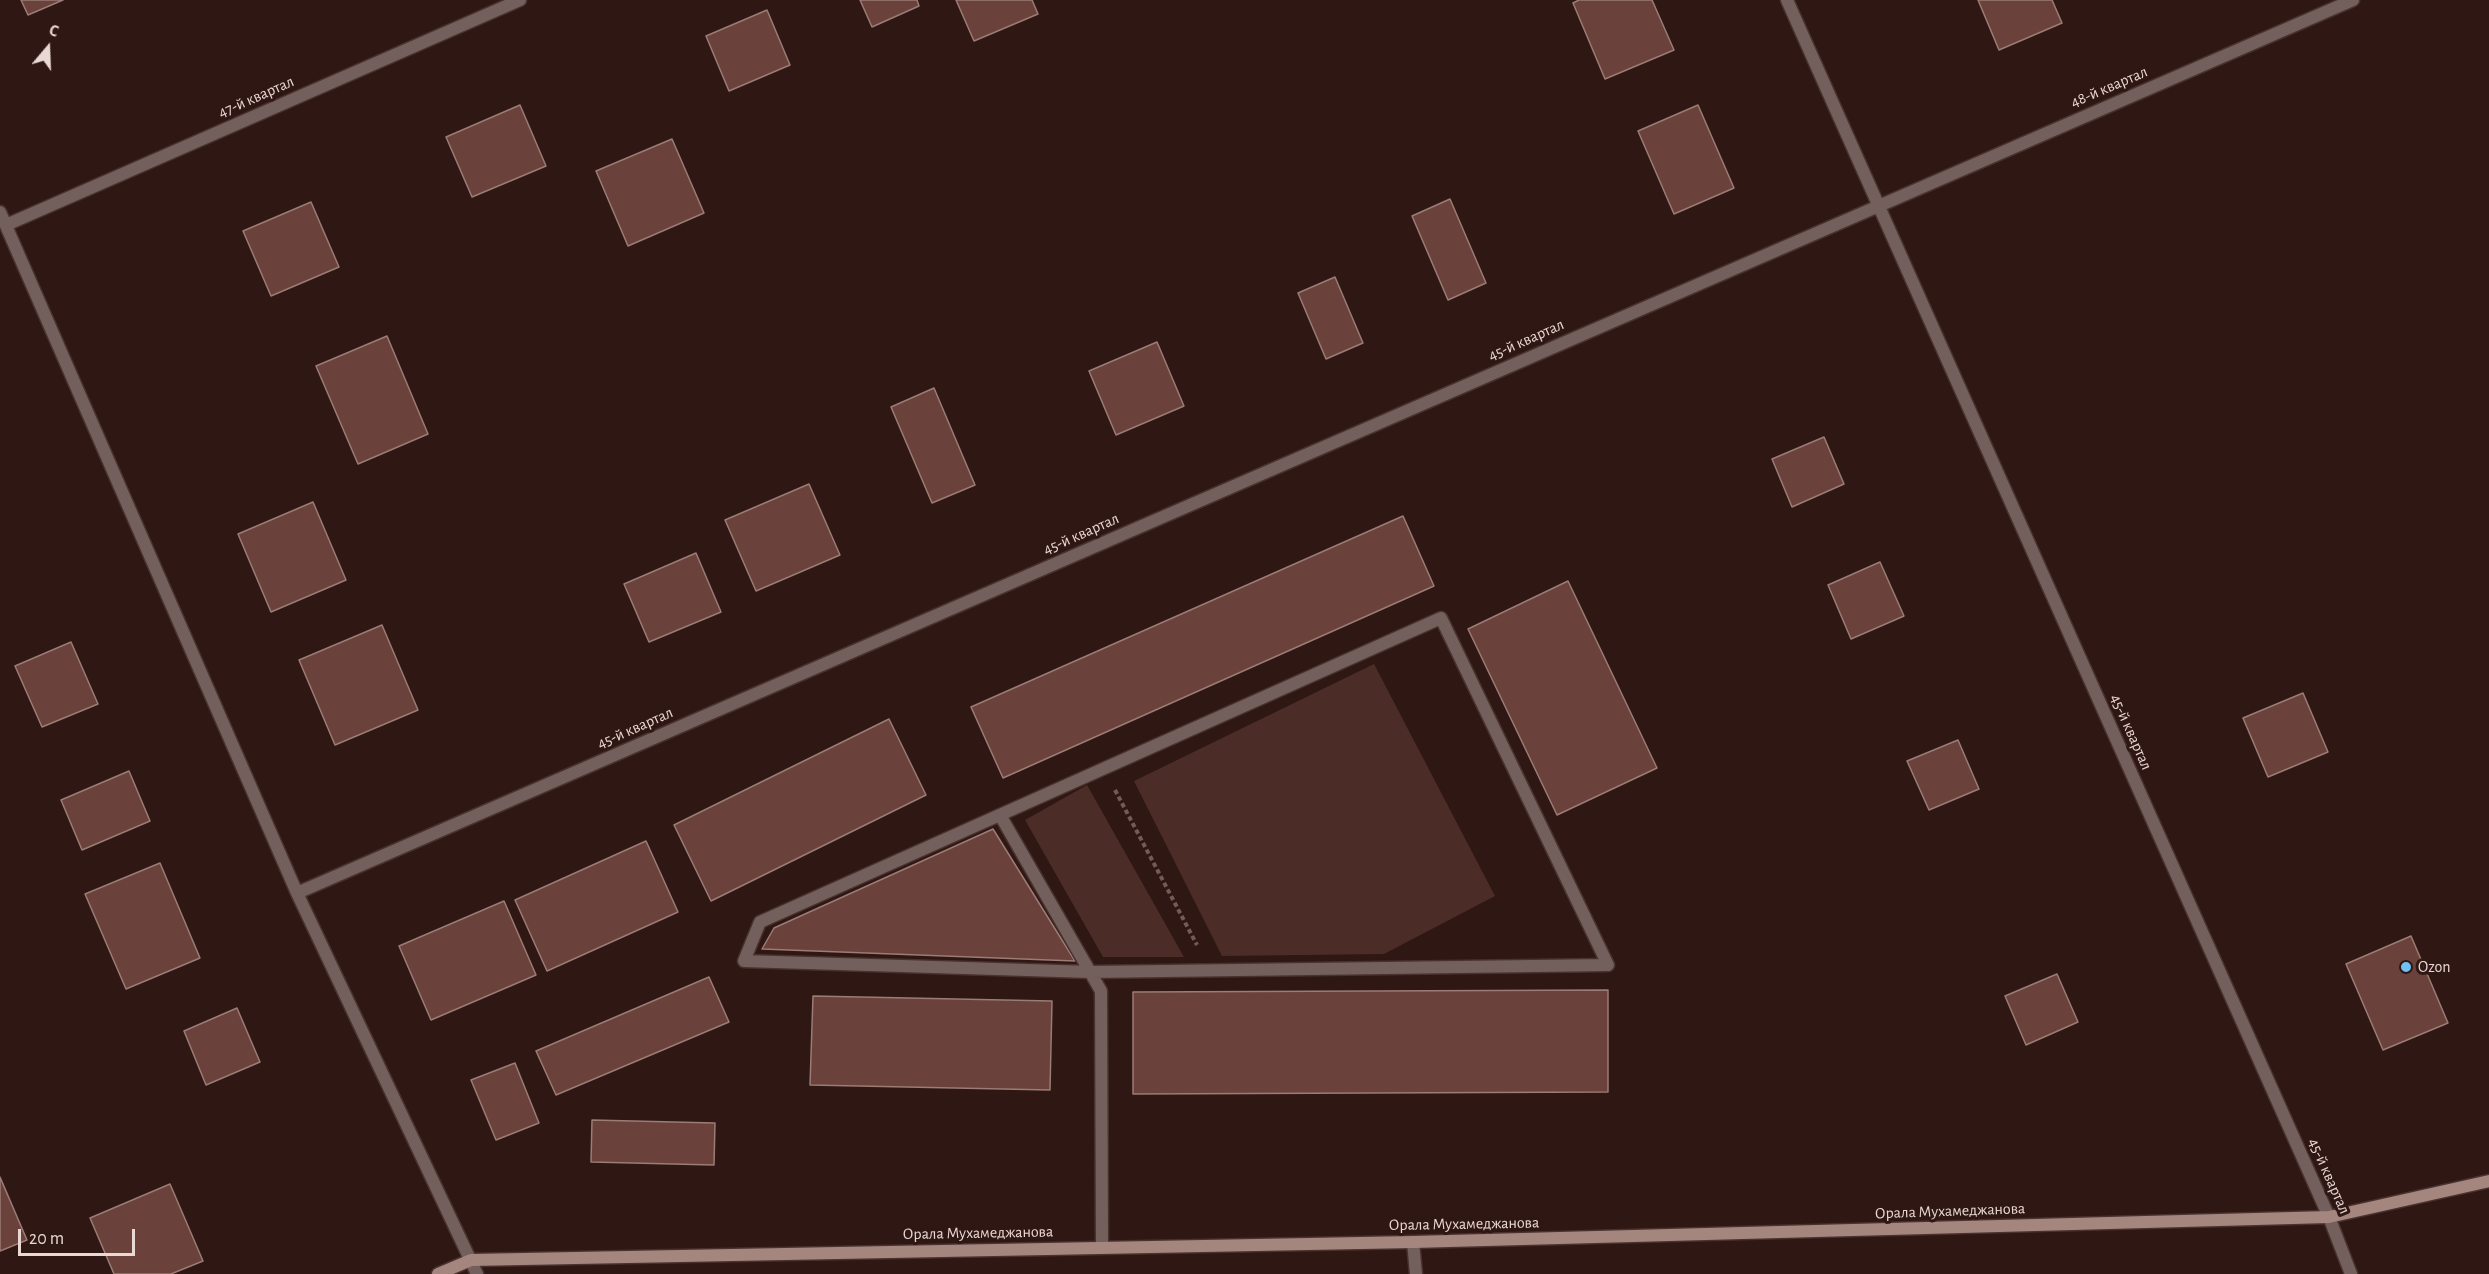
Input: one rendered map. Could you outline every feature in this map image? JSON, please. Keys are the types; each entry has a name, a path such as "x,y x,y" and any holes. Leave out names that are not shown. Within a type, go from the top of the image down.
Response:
{"street":[{"name":"47-й квартал","path":"6,225 520,0"},
{"name":"45-й квартал","path":"1787,0 2329,1217 2351,1274"},
{"name":"48-й квартал","path":"1878,205 2353,0"},
{"name":"45-й квартал","path":"297,893 1878,205"},
{"path":"0,212 297,893 477,1274"},
{"path":"1441,618 1608,965 1090,972 744,961 760,922 1000,814 1441,618"},
{"path":"1000,814 1101,991 1102,1247"},
{"name":"Орала Мухамеджанова","path":"438,1274 471,1260 1413,1242 2329,1217 2489,1181"},
{"path":"1413,1242 1416,1274"}],"path":[{"path":"1103,769 1210,970"}],"shaded area":[{"path":"1374,664 1495,896 1384,954 1222,956 1134,781"},
{"path":"1087,785 1184,957 1103,957 1025,820"}],"building":[{"path":"21,0 63,0 28,15"},
{"path":"860,0 917,0 919,6 872,27"},
{"path":"956,0 1032,0 1038,14 974,41"},
{"path":"1579,0 1652,0 1674,50 1605,79 1573,3"},
{"path":"1978,0 2052,0 2062,23 1999,50"},
{"path":"767,10 790,65 729,91 706,36"},
{"path":"520,105 546,166 472,197 446,137"},
{"path":"1698,105 1734,188 1674,214 1638,131"},
{"path":"672,139 704,213 628,246 596,171"},
{"path":"1450,199 1486,283 1448,300 1412,216"},
{"path":"311,202 339,267 271,296 243,231"},
{"path":"1335,277 1363,343 1326,359 1298,293"},
{"path":"387,336 428,434 358,464 316,366"},
{"path":"1157,342 1184,406 1116,435 1089,371"},
{"path":"934,388 975,485 932,503 891,407"},
{"path":"1824,437 1844,484 1792,507 1772,459"},
{"path":"809,484 840,555 756,591 725,520"},
{"path":"313,502 346,580 271,612 238,534"},
{"path":"1403,516 1434,586 1003,778 971,707"},
{"path":"696,553 721,612 649,642 624,584"},
{"path":"1880,562 1904,616 1851,639 1828,585"},
{"path":"1568,581 1657,768 1557,815 1468,629"},
{"path":"382,625 418,710 335,745 299,660"},
{"path":"71,642 98,704 42,727 15,666"},
{"path":"2303,693 2328,752 2268,777 2243,718"},
{"path":"889,719 926,795 711,901 674,825"},
{"path":"1958,740 1979,789 1929,810 1907,761"},
{"path":"129,771 150,821 82,850 61,800"},
{"path":"993,829 1075,961 762,949 774,928"},
{"path":"646,841 678,912 547,971 515,900"},
{"path":"160,863 200,958 126,989 85,894"},
{"path":"504,901 536,975 431,1020 399,946"},
{"path":"2411,936 2448,1023 2383,1050 2346,964"},
{"path":"2057,974 2078,1022 2026,1045 2005,996"},
{"path":"709,977 729,1022 556,1095 536,1051"},
{"path":"1608,990 1608,1092 1133,1094 1133,992"},
{"path":"813,996 1052,1001 1050,1090 810,1085"},
{"path":"237,1008 260,1062 206,1085 184,1031"},
{"path":"515,1063 539,1123 496,1140 471,1080"},
{"path":"592,1120 715,1123 714,1165 591,1162"},
{"path":"0,1177 27,1240 0,1251"},
{"path":"170,1184 203,1261 171,1274 114,1274 90,1218"}],"place":[{"name":"Ozon","path":"2406,967"}]}
